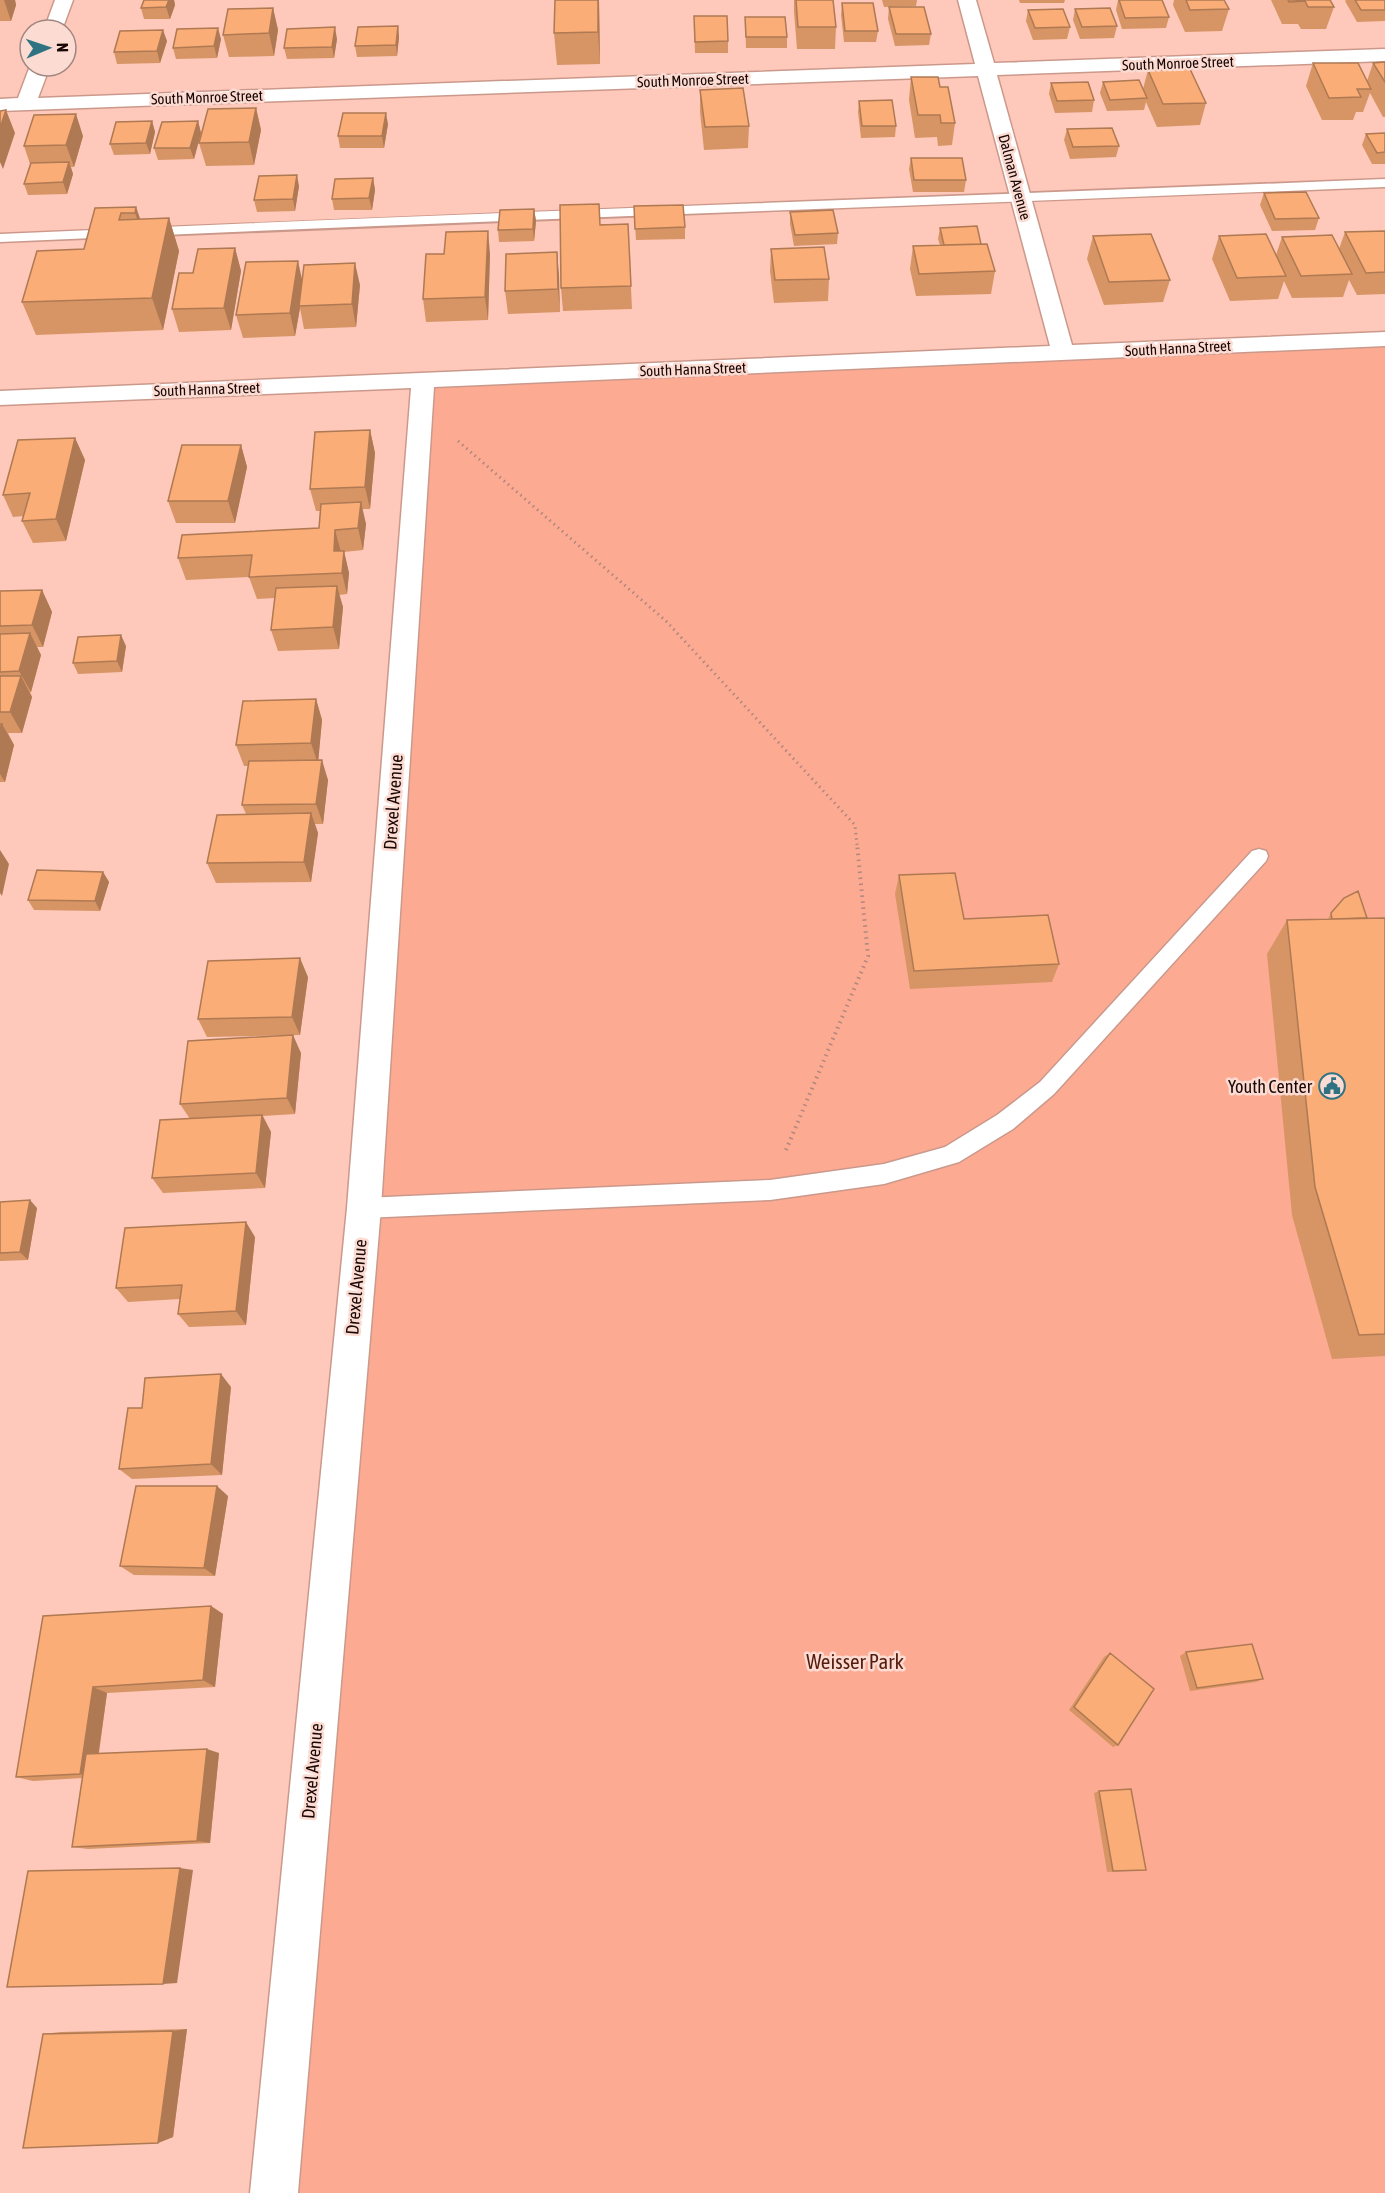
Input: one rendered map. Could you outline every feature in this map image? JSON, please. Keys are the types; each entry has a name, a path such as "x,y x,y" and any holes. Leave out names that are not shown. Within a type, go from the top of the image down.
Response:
{"street":[{"path":"57,18 64,0"},
{"name":"Dalman Avenue","path":"967,0 1064,353"},
{"name":"South Monroe Street","path":"0,105 1385,55"},
{"path":"26,104 36,78"},
{"name":"South Hanna Street","path":"0,398 1385,339"},
{"name":"Drexel Avenue","path":"273,2193 364,1208 423,380"}],"lane":[{"path":"0,238 316,223 1385,183"},
{"path":"364,1208 770,1190 885,1174 951,1155 1005,1122 1047,1088 1259,856"}],"path":[{"path":"423,380 455,438 666,621 855,825 868,956 770,1190"}],"green space":[{"name":"Weisser Park","path":"1385,339 1385,2193 274,2193 423,380"}],"building":[{"path":"144,0 169,0 166,7 141,8"},
{"path":"555,0 598,0 598,32 554,33"},
{"path":"796,0 833,0 836,27 798,27"},
{"path":"1119,0 1162,0 1169,17 1125,18"},
{"path":"1186,0 1224,0 1229,9 1190,10"},
{"path":"1288,0 1330,0 1334,7 1308,7 1305,1 1289,2"},
{"path":"1355,0 1385,0 1385,10 1361,10"},
{"path":"842,3 873,3 878,31 845,31"},
{"path":"889,7 924,7 931,34 896,34"},
{"path":"273,8 269,33 223,35 228,9"},
{"path":"1110,8 1117,26 1082,27 1075,9"},
{"path":"1063,9 1070,27 1035,28 1028,10"},
{"path":"694,16 727,16 728,41 695,42"},
{"path":"745,17 785,17 787,37 746,37"},
{"path":"398,26 396,45 355,46 358,27"},
{"path":"335,27 332,47 284,48 287,29"},
{"path":"218,28 214,46 173,48 177,29"},
{"path":"163,30 157,51 114,52 120,31"},
{"path":"1385,62 1385,82 1373,63"},
{"path":"1313,63 1358,63 1371,89 1357,89 1361,97 1329,98"},
{"path":"1190,69 1206,103 1163,104 1148,70"},
{"path":"911,77 938,77 940,87 948,87 955,123 941,123 940,115 918,115"},
{"path":"1139,80 1147,98 1110,100 1103,82"},
{"path":"1088,82 1094,100 1057,101 1051,83"},
{"path":"743,88 749,126 705,127 700,90"},
{"path":"892,100 896,126 862,126 859,101"},
{"path":"256,108 249,142 199,143 208,109"},
{"path":"6,110 0,128 0,111"},
{"path":"343,113 386,113 382,136 338,136"},
{"path":"76,114 66,145 24,146 34,115"},
{"path":"152,121 146,143 110,144 116,122"},
{"path":"198,121 190,148 154,148 162,122"},
{"path":"1112,128 1119,146 1073,147 1067,129"},
{"path":"1385,133 1385,152 1377,153 1366,134"},
{"path":"911,158 962,158 966,180 914,180"},
{"path":"69,162 63,182 24,184 31,163"},
{"path":"297,175 293,199 254,200 259,176"},
{"path":"373,178 369,198 332,199 335,179"},
{"path":"1306,192 1319,218 1275,219 1264,193"},
{"path":"599,204 600,225 628,224 631,286 561,288 560,205"},
{"path":"683,205 685,227 635,229 634,206"},
{"path":"136,207 135,213 121,213 119,220 169,218 152,298 22,302 37,251 84,249 95,208"},
{"path":"534,209 533,229 498,230 500,210"},
{"path":"833,210 838,233 795,235 790,212"},
{"path":"977,226 981,244 944,245 940,228"},
{"path":"488,231 485,297 423,299 426,254 444,254 446,232"},
{"path":"1385,231 1385,272 1366,273 1345,232"},
{"path":"1151,234 1170,280 1109,282 1093,236"},
{"path":"1266,234 1286,276 1237,278 1219,236"},
{"path":"1332,235 1352,274 1301,276 1282,237"},
{"path":"987,244 995,271 919,274 913,246"},
{"path":"824,247 829,279 775,280 771,249"},
{"path":"235,248 224,308 172,309 179,273 193,273 198,249"},
{"path":"557,252 558,289 505,291 506,254"},
{"path":"298,261 290,313 236,315 246,262"},
{"path":"355,263 352,304 299,306 304,265"},
{"path":"370,430 365,487 310,489 315,432"},
{"path":"75,438 56,519 22,521 30,493 3,495 18,440"},
{"path":"182,445 241,445 228,501 168,501"},
{"path":"361,502 358,528 335,530 334,551 344,551 342,573 249,577 252,555 178,558 182,535 319,528 321,504"},
{"path":"337,586 333,627 271,630 276,588"},
{"path":"42,590 32,625 0,626 0,591"},
{"path":"30,633 19,671 0,672 0,634"},
{"path":"121,635 117,661 73,663 78,637"},
{"path":"0,676 21,676 10,712 0,712"},
{"path":"316,699 311,743 236,745 243,701"},
{"path":"322,760 316,804 242,805 249,761"},
{"path":"311,813 304,862 207,863 217,815"},
{"path":"37,870 103,872 95,901 28,900"},
{"path":"955,873 964,919 1048,915 1059,964 914,971 899,875"},
{"path":"1358,891 1367,918 1332,919 1331,913 1344,898"},
{"name":"Youth Center","path":"1385,918 1385,1334 1359,1335 1315,1187 1287,920"},
{"path":"300,958 292,1017 198,1019 208,961"},
{"path":"293,1035 287,1098 180,1104 188,1041"},
{"path":"262,1115 256,1173 152,1178 160,1120"},
{"path":"30,1200 20,1252 0,1253 0,1202"},
{"path":"246,1222 236,1311 178,1314 182,1285 116,1288 125,1228"},
{"path":"221,1374 211,1464 119,1469 128,1408 142,1408 145,1378"},
{"path":"136,1486 217,1486 204,1568 120,1566"},
{"path":"211,1606 203,1680 93,1687 80,1774 16,1777 43,1616"},
{"path":"1252,1644 1263,1679 1197,1688 1186,1652"},
{"path":"1110,1653 1154,1689 1118,1745 1074,1707"},
{"path":"207,1749 197,1841 72,1847 86,1754"},
{"path":"1131,1789 1146,1870 1113,1871 1099,1791"},
{"path":"180,1868 163,1984 7,1987 28,1871"},
{"path":"173,2031 158,2143 23,2148 43,2034"}],"place":[{"name":"Youth Center","path":"1332,1086"}]}
